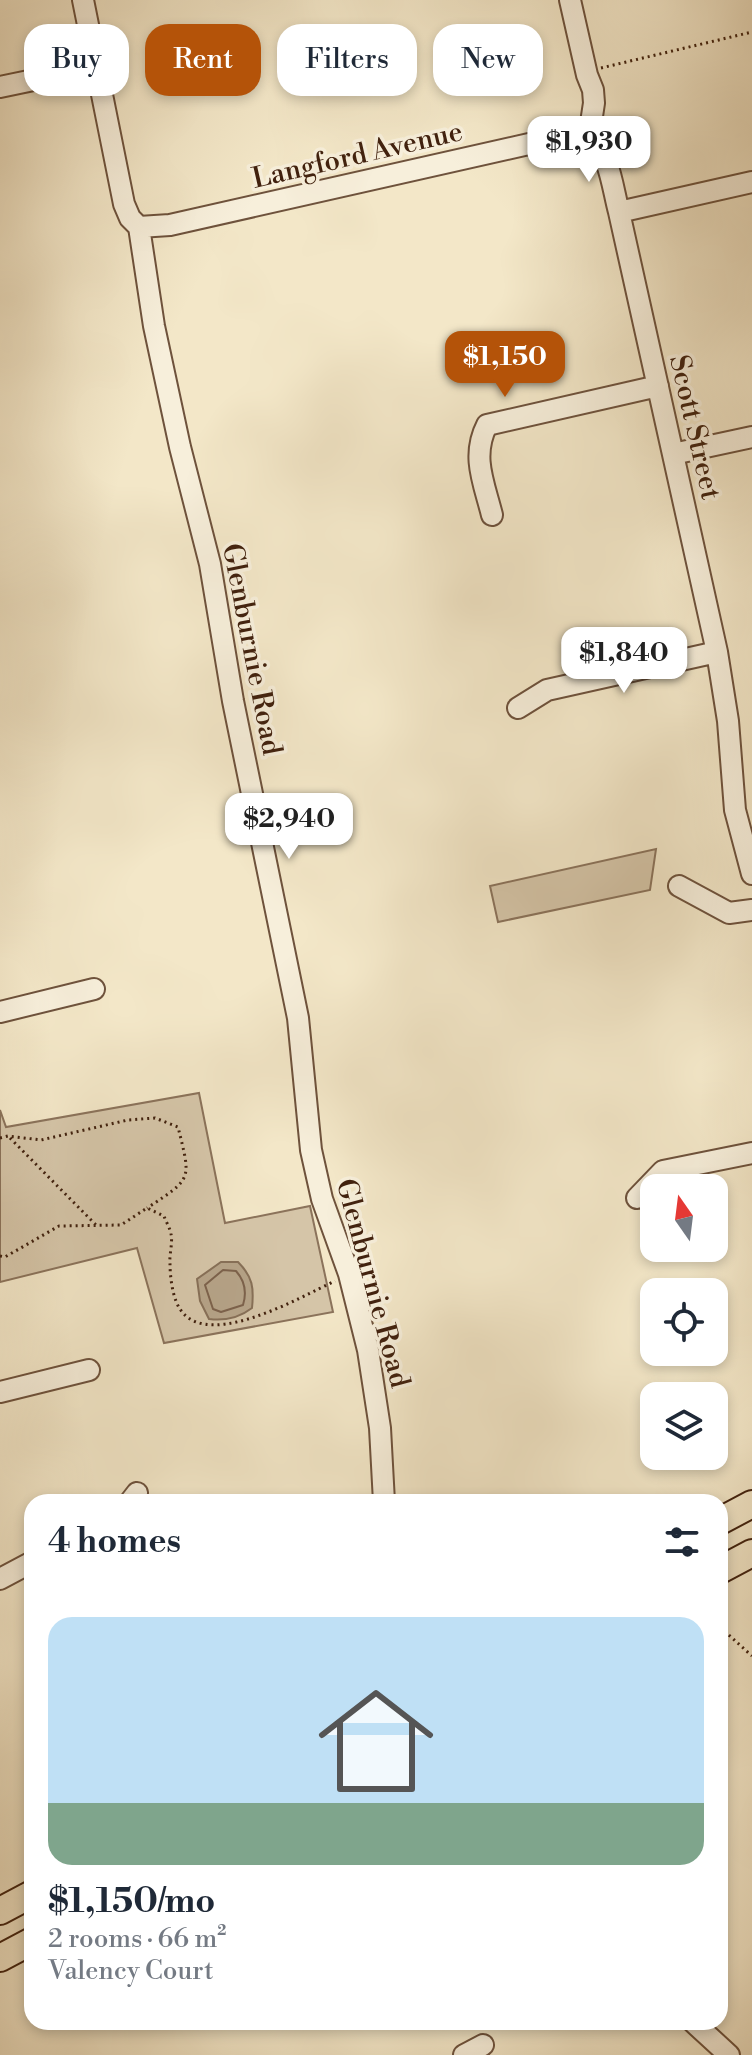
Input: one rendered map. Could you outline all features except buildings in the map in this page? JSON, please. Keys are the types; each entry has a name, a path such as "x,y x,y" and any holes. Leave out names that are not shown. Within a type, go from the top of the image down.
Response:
{"main road":[{"path":"728,1517 752,1504"},
{"path":"728,1566 752,1553"},
{"path":"0,1911 24,1898"},
{"path":"0,1958 24,1945"}],"street":[{"name":"Glenburnie Road","path":"83,0 88,24"},
{"path":"570,0 593,90 589,136"},
{"path":"0,87 24,82"},
{"name":"Glenburnie Road","path":"102,96 124,204 130,218 139,227 154,326 180,447 210,564 233,701 298,1018 311,1150 322,1199 349,1274 368,1350 378,1412 383,1494"},
{"name":"Langford Avenue","path":"139,227 170,225 573,134 589,136"},
{"name":"Scott Street","path":"589,136 603,154 619,212 742,761 735,810 752,874"},
{"path":"619,212 752,182"},
{"path":"492,515 478,455 479,441 487,425 658,386"},
{"path":"673,454 752,437"},
{"path":"518,708 547,690 717,652"},
{"path":"679,886 729,913 752,910"},
{"path":"0,1012 94,989"},
{"path":"637,1198 663,1171 752,1153"},
{"path":"0,1392 89,1370"},
{"path":"0,1579 24,1566"},
{"path":"702,2030 729,2055"},
{"path":"464,2055 483,2045"}],"path":[{"path":"587,75 607,65 752,32"},
{"path":"0,1138 41,1140 128,1120 155,1118 178,1127 188,1167 181,1184 172,1193 121,1225 59,1226 5,1257 0,1256"},
{"path":"8,1136 97,1226"},
{"path":"147,1208 164,1216 171,1234 169,1267 176,1301 184,1316 200,1325 230,1324 276,1308 349,1274"},
{"path":"728,1634 752,1656"}],"shaded area":[{"path":"656,849 650,890 498,922 490,886"},
{"path":"199,1093 225,1223 310,1206 333,1312 164,1343 137,1248 0,1282 0,1110 6,1127"}],"water":[{"path":"221,1262 238,1262 247,1273 252,1289 252,1308 232,1318 209,1319 200,1301 197,1279"}]}
